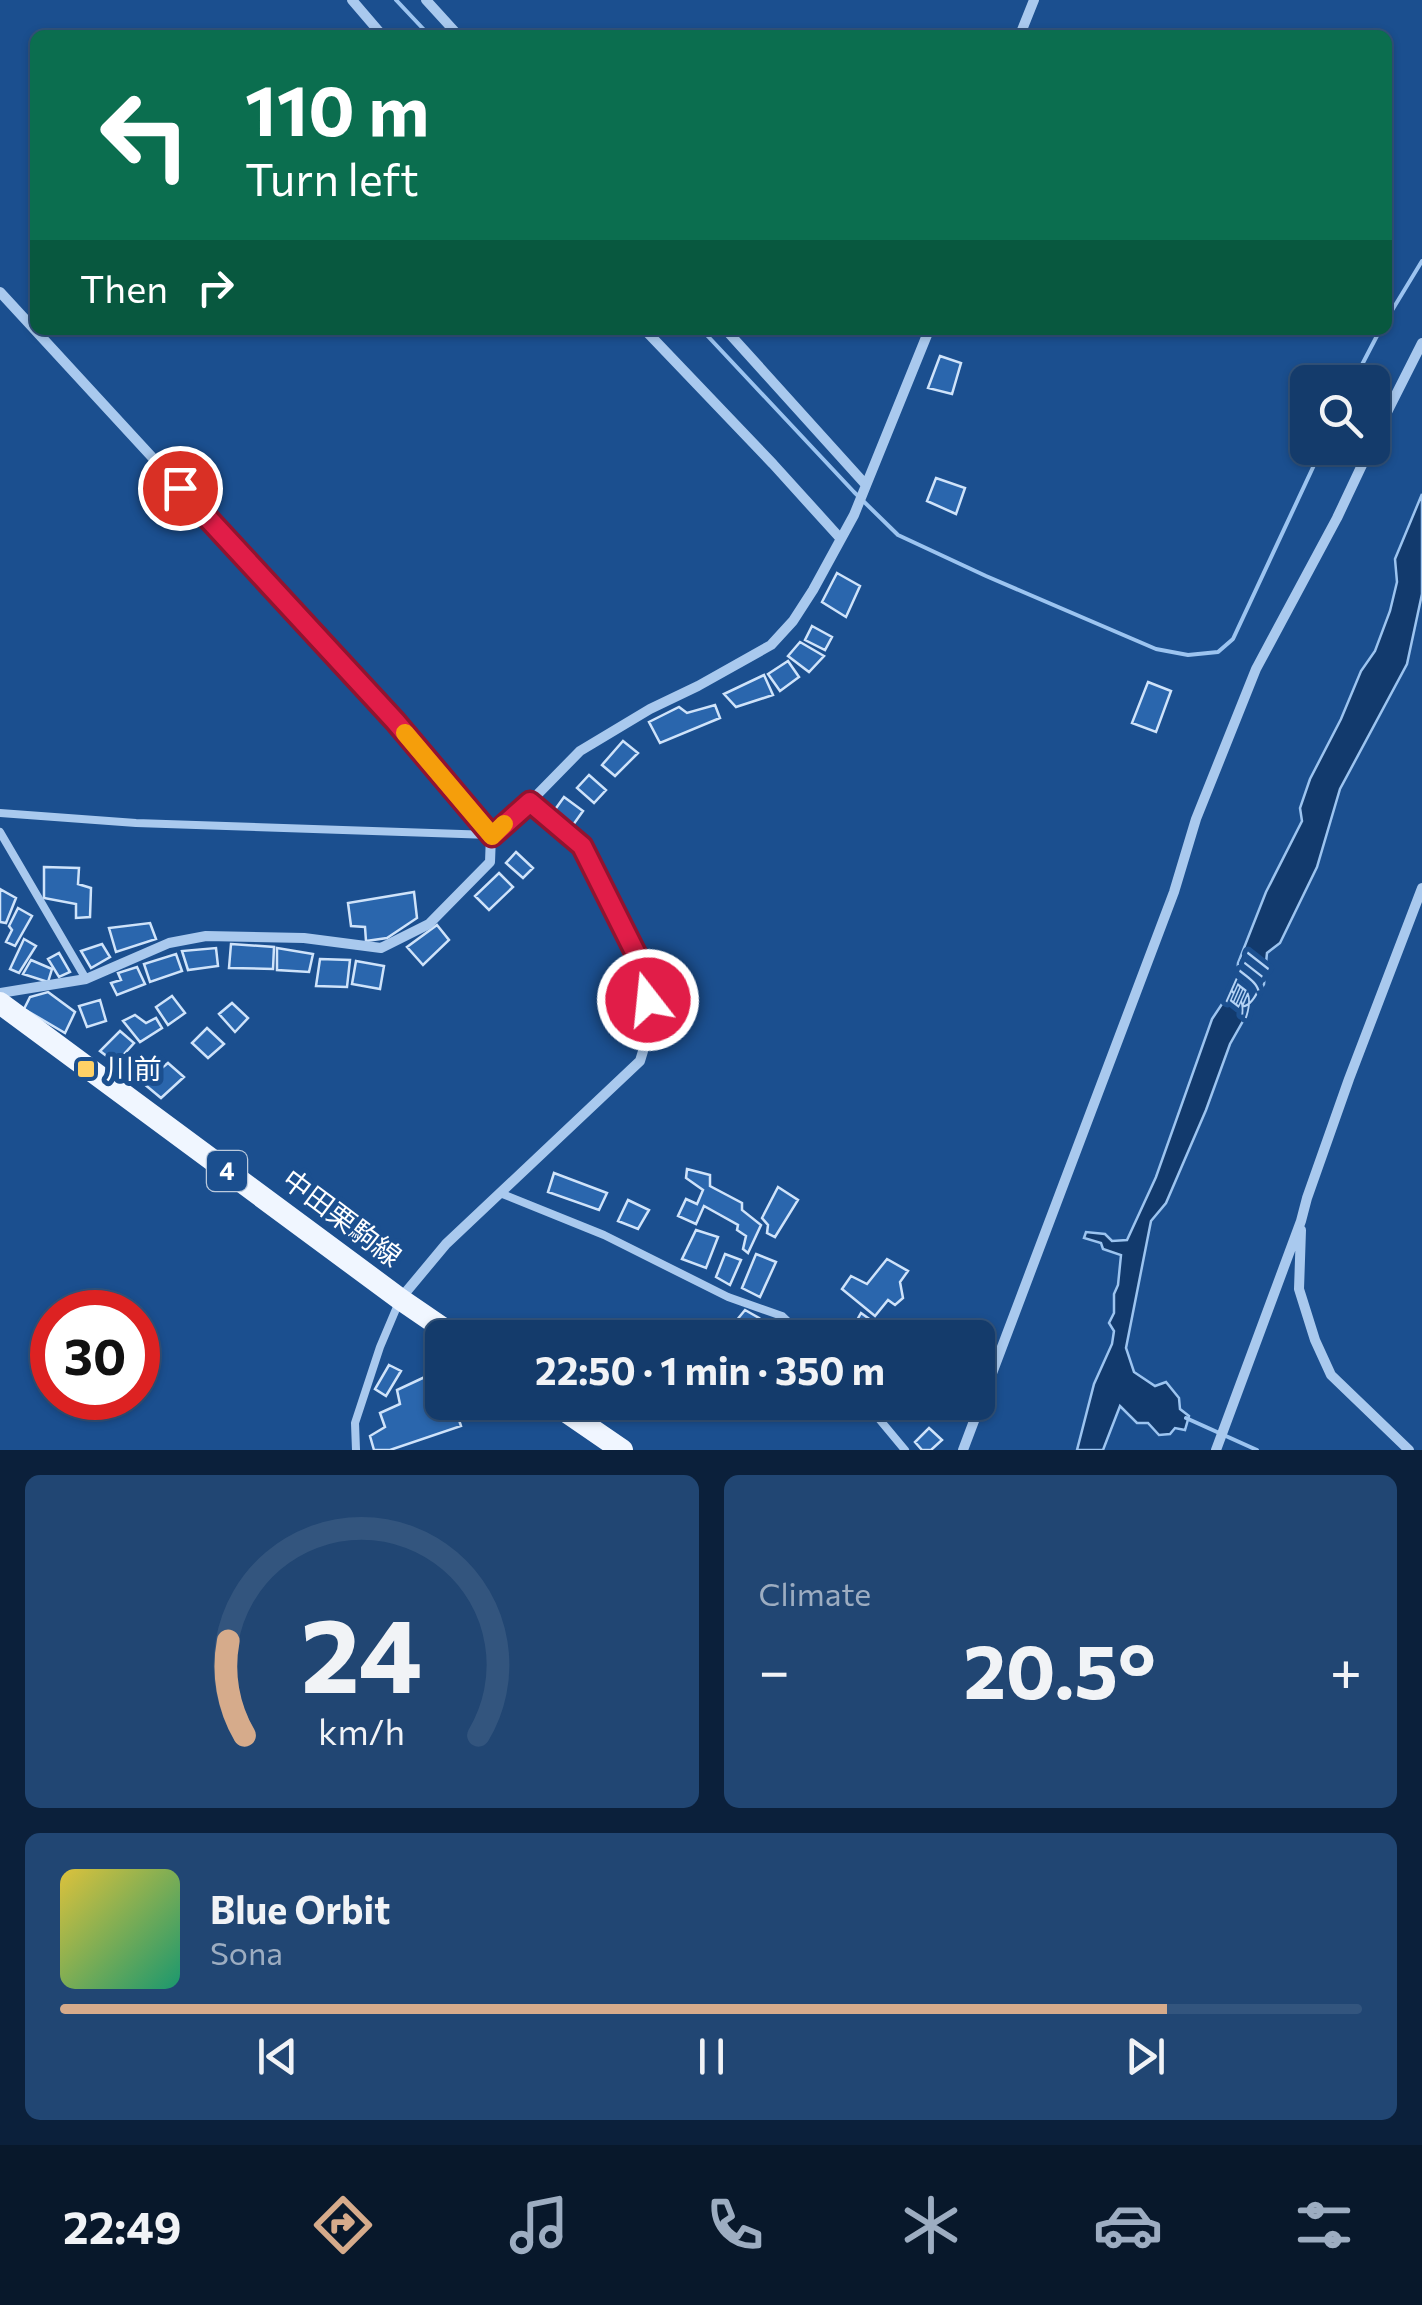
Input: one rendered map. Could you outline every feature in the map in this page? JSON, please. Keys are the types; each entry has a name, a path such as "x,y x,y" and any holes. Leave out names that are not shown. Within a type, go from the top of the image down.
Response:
{"main road":[{"name":"中田栗駒線","path":"0,1002 430,1320"},
{"path":"578,1420 622,1450"}],"street":[{"path":"352,0 378,30"},
{"path":"426,0 453,30"},
{"path":"1022,30 1034,0"},
{"path":"0,292 30,325"},
{"path":"40,335 395,721 492,836"},
{"path":"650,335 840,538"},
{"path":"730,335 865,487"},
{"path":"0,993 86,979 169,943 206,936 304,938 382,948 428,924 490,862 492,836 580,751 771,645 793,621 857,508 928,335"},
{"path":"1390,407 1422,343"},
{"path":"963,1450 1229,736 1256,670 1362,465"},
{"path":"400,1299 446,1244 640,1061 647,1038 648,1000 640,962 582,846 530,802"},
{"path":"1216,1450 1301,1222 1349,1078 1422,888"},
{"path":"1301,1222 1299,1289 1331,1375 1409,1450"}],"lane":[{"path":"0,813 136,823 492,836"},
{"path":"0,832 86,979"},
{"path":"500,1193 604,1235 728,1297 786,1320"},
{"path":"356,1450 355,1423 400,1299"},
{"path":"880,1420 905,1450"}],"water":[{"name":"夏川","path":"1422,494 1422,594 1407,664 1340,789 1317,867 1280,943 1267,953 1264,984 1230,1044 1166,1203 1151,1221 1126,1348 1134,1372 1155,1386 1166,1382 1179,1398 1180,1409 1189,1416 1185,1430 1175,1428 1170,1434 1159,1435 1148,1423 1137,1423 1120,1406 1103,1450 1077,1450 1094,1384 1112,1344 1114,1331 1109,1323 1114,1313 1121,1255 1084,1238 1086,1232 1105,1234 1112,1241 1127,1240 1156,1177 1212,1019 1236,983 1238,963 1266,892 1302,821 1300,808 1310,779 1361,671 1375,651 1397,582 1395,559"}],"building":[{"path":"940,356 961,363 952,394 928,388"},
{"path":"936,478 965,488 956,514 927,501"},
{"path":"837,573 860,586 846,617 822,602"},
{"path":"812,626 832,637 825,650 805,640"},
{"path":"800,642 824,656 809,672 788,656"},
{"path":"788,661 799,677 780,691 768,674"},
{"path":"764,675 773,695 736,707 724,694"},
{"path":"1148,682 1171,691 1156,732 1132,723"},
{"path":"715,705 720,718 660,743 649,722 679,707 687,713"},
{"path":"623,741 638,753 615,776 602,765"},
{"path":"589,775 606,790 594,803 577,788"},
{"path":"564,797 583,811 573,825 554,811"},
{"path":"516,852 533,868 523,878 506,863"},
{"path":"44,867 79,868 78,884 91,888 90,917 76,918 76,904 44,898"},
{"path":"499,873 513,887 489,910 475,896"},
{"path":"0,889 16,898 6,923 0,922"},
{"path":"414,892 417,918 387,938 366,941 365,927 351,926 348,903"},
{"path":"18,908 32,916 15,946 6,942"},
{"path":"150,923 156,939 116,952 109,928"},
{"path":"437,925 449,940 423,965 407,947"},
{"path":"24,939 36,946 19,973 10,969"},
{"path":"102,944 110,957 91,968 81,951"},
{"path":"231,944 274,947 273,969 229,968"},
{"path":"216,948 218,966 188,970 182,951"},
{"path":"277,948 313,954 309,972 277,970"},
{"path":"59,953 70,972 59,977 48,959"},
{"path":"176,954 182,971 150,982 144,964"},
{"path":"320,959 350,960 347,987 316,986"},
{"path":"31,960 52,969 48,982 23,974"},
{"path":"356,961 384,966 380,989 352,984"},
{"path":"137,967 145,984 117,995 111,983 121,980 118,973"},
{"path":"48,992 75,1012 65,1033 24,1009 30,997"},
{"path":"172,996 185,1013 168,1025 156,1007"},
{"path":"100,1000 106,1021 87,1027 79,1006"},
{"path":"232,1003 248,1018 235,1032 219,1014"},
{"path":"135,1015 146,1023 156,1018 162,1028 140,1042 123,1021"},
{"path":"207,1028 224,1044 208,1058 192,1043"},
{"path":"120,1031 134,1043 116,1063 100,1051"},
{"path":"168,1063 184,1077 161,1098 143,1083"},
{"path":"687,1169 710,1175 710,1186 742,1203 742,1210 761,1225 748,1253 743,1249 746,1236 737,1230 738,1225 704,1206 696,1224 678,1216 686,1199 697,1204 703,1190 686,1178"},
{"path":"554,1173 607,1193 599,1210 548,1192"},
{"path":"778,1187 798,1200 775,1237 767,1233 768,1225 762,1218"},
{"path":"628,1200 649,1210 638,1229 618,1221"},
{"path":"696,1230 718,1237 706,1268 682,1259"},
{"path":"725,1254 741,1260 730,1285 716,1277"},
{"path":"756,1254 776,1262 760,1297 742,1288"},
{"path":"887,1259 908,1271 900,1282 903,1298 895,1305 888,1300 875,1316 842,1289 851,1276 867,1284"},
{"path":"745,1310 759,1318 758,1320 737,1320"},
{"path":"389,1365 401,1371 386,1396 375,1389"},
{"path":"425,1377 425,1420 459,1420 461,1426 390,1450 374,1450 370,1436 385,1427 380,1413 400,1404 397,1390"},
{"path":"929,1428 942,1440 931,1450 922,1450 915,1442"}],"waterway":[{"path":"396,0 424,30"},
{"path":"1392,310 1422,261"},
{"path":"707,335 898,535 1156,649 1188,655 1218,652 1233,639 1314,465"},
{"path":"1362,365 1377,335"},
{"path":"1186,1418 1257,1450"}],"slow traffic":[{"path":"405,733 492,836 504,824"}],"place":[{"name":"川前","path":"86,1069"}],"route":[{"path":"180,488 395,721 492,836 530,802 582,846 640,962 648,1000"}]}
